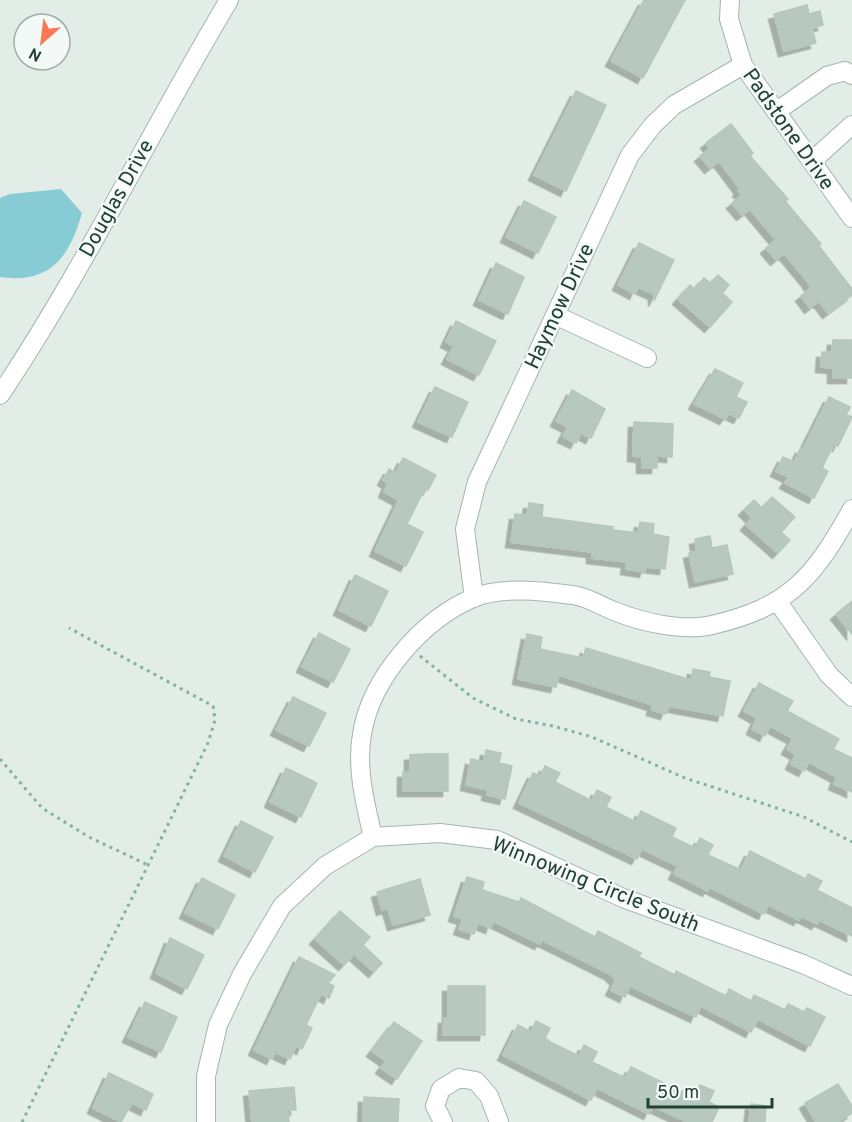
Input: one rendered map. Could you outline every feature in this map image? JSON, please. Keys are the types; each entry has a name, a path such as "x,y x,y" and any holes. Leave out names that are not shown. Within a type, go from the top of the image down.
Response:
{"street":[{"name":"Douglas Drive","path":"0,395 97,234 178,85 229,0"},
{"name":"Padstone Drive","path":"730,0 729,19 743,65 852,218"},
{"name":"Haymow Drive","path":"474,598 465,529 477,482 630,154 652,125 674,105 743,65"},
{"path":"777,111 827,76 845,71 852,75"},
{"path":"812,161 852,125"},
{"path":"555,315 647,358"},
{"path":"373,837 361,787 362,734 378,687 406,646 424,631 474,598 505,592 575,595 616,612 658,625 709,626 778,602 805,579 832,543 852,509"},
{"path":"778,602 829,675 852,697"},
{"name":"Winnowing Circle South","path":"206,1122 206,1076 218,1025 242,974 282,906 325,866 373,837 440,833 497,840 623,898 803,964 852,986"},
{"path":"443,1122 435,1106 441,1089 459,1078 476,1081 489,1096 500,1122"}],"path":[{"path":"22,1122 208,743 215,720 213,706 69,628"},
{"path":"406,646 446,679 494,710 516,719 592,736 685,778 804,818 852,842"},
{"path":"0,759 42,808 89,837 148,865"}],"water":[{"path":"61,189 82,213 64,255 44,272 17,278 0,277 0,198 10,194"}],"building":[{"path":"644,0 685,0 643,78 611,61"},
{"path":"807,5 809,14 820,11 823,25 812,28 816,43 784,51 774,14"},
{"path":"576,91 606,105 566,191 534,175"},
{"path":"731,124 753,153 750,156 788,199 785,201 821,244 819,246 852,289 852,295 828,313 819,301 810,308 801,296 811,288 808,282 784,253 776,260 766,248 776,240 750,209 742,215 732,203 742,195 719,161 710,168 700,156 710,148 706,143"},
{"path":"524,201 556,217 538,253 506,237"},
{"path":"639,243 674,260 654,301 654,294 638,287 635,294 618,285"},
{"path":"496,263 524,277 508,314 479,300"},
{"path":"718,275 729,285 722,293 732,302 710,327 678,299 690,285 694,289 704,278 710,283"},
{"path":"456,321 496,341 479,375 447,359 454,346 446,342"},
{"path":"833,340 852,340 852,378 833,378 833,368 821,367 822,352 832,352"},
{"path":"715,369 743,383 736,397 747,402 739,418 729,413 725,419 694,404"},
{"path":"435,387 468,402 452,437 418,422"},
{"path":"572,390 605,409 591,438 581,433 576,443 563,437 568,427 556,421"},
{"path":"829,397 850,407 846,415 852,417 838,446 834,444 822,468 828,471 814,498 785,483 789,477 776,471 783,457 794,462"},
{"path":"634,422 673,424 672,457 657,456 657,468 642,468 642,457 633,456"},
{"path":"403,458 436,475 428,490 425,488 407,524 423,532 406,566 375,551 399,500 384,492 388,483 383,480 389,469 396,473"},
{"path":"772,497 795,517 781,532 790,540 778,553 746,525 752,518 744,510 754,500 762,508"},
{"path":"529,503 543,505 542,517 613,527 613,530 638,533 640,522 654,524 653,534 669,537 665,569 646,567 645,572 626,569 627,562 592,558 592,552 511,542 515,514 527,515"},
{"path":"710,536 712,548 727,545 733,574 695,582 689,553 697,551 695,539"},
{"path":"355,575 388,591 371,626 339,610"},
{"path":"852,601 852,634 836,614"},
{"path":"319,633 350,649 333,682 302,667"},
{"path":"527,634 542,637 540,649 583,658 586,648 691,680 693,669 710,672 709,677 730,681 723,716 669,706 666,714 652,710 653,705 559,675 556,687 518,679"},
{"path":"759,683 793,701 787,711 839,739 833,749 852,758 852,792 834,784 837,777 809,762 804,771 791,764 796,754 787,749 793,738 770,726 765,736 752,729 757,718 744,711"},
{"path":"293,697 326,713 309,746 276,730"},
{"path":"486,750 501,753 499,763 512,766 505,799 487,795 488,790 466,785 471,759 484,762"},
{"path":"448,754 448,791 403,791 403,772 410,772 410,755"},
{"path":"545,766 560,773 555,782 592,801 597,790 611,797 606,807 636,822 641,811 676,828 672,837 695,848 700,838 713,845 708,855 741,870 750,851 806,879 808,874 822,881 817,890 852,908 852,936 819,920 817,924 801,916 799,920 768,905 764,914 709,887 708,891 674,874 678,866 642,849 637,859 519,803 533,773 540,776"},
{"path":"286,768 317,783 301,817 270,802"},
{"path":"241,821 273,837 255,872 224,856"},
{"path":"467,877 484,882 482,890 519,902 521,898 595,937 598,931 641,953 639,957 675,975 676,971 726,996 729,989 751,1001 754,995 785,1010 788,1004 804,1012 807,1008 825,1017 810,1046 758,1019 751,1032 701,1006 696,1017 630,986 625,997 611,990 616,980 610,974 542,940 540,944 493,921 491,928 478,923 474,934 459,929 463,919 454,916"},
{"path":"202,878 235,895 218,929 185,913"},
{"path":"420,879 430,915 393,925 388,908 382,910 377,892"},
{"path":"340,911 370,937 363,945 382,963 374,972 354,954 344,965 315,939"},
{"path":"170,938 204,955 187,989 156,973"},
{"path":"299,957 335,975 328,983 334,986 329,998 321,994 306,1025 312,1028 302,1049 296,1046 290,1059 275,1052 272,1059 254,1050"},
{"path":"448,986 485,986 485,1035 443,1035 444,1018 448,1018"},
{"path":"145,1002 177,1017 161,1052 128,1037"},
{"path":"536,1021 550,1028 545,1038 552,1043 579,1056 584,1045 597,1052 592,1062 625,1078 631,1067 695,1096 700,1085 714,1091 709,1102 719,1107 712,1122 687,1122 653,1106 649,1114 597,1088 591,1100 503,1055 518,1025 531,1032"},
{"path":"394,1022 422,1041 397,1079 381,1068 386,1061 372,1051"},
{"path":"109,1073 153,1094 146,1110 132,1103 121,1122 93,1108"},
{"path":"838,1084 852,1106 852,1113 838,1122 816,1122 805,1103"},
{"path":"294,1087 296,1110 288,1110 289,1122 252,1122 249,1091"},
{"path":"364,1097 399,1099 398,1122 363,1122"},
{"path":"751,1104 766,1106 765,1122 749,1122"}]}
